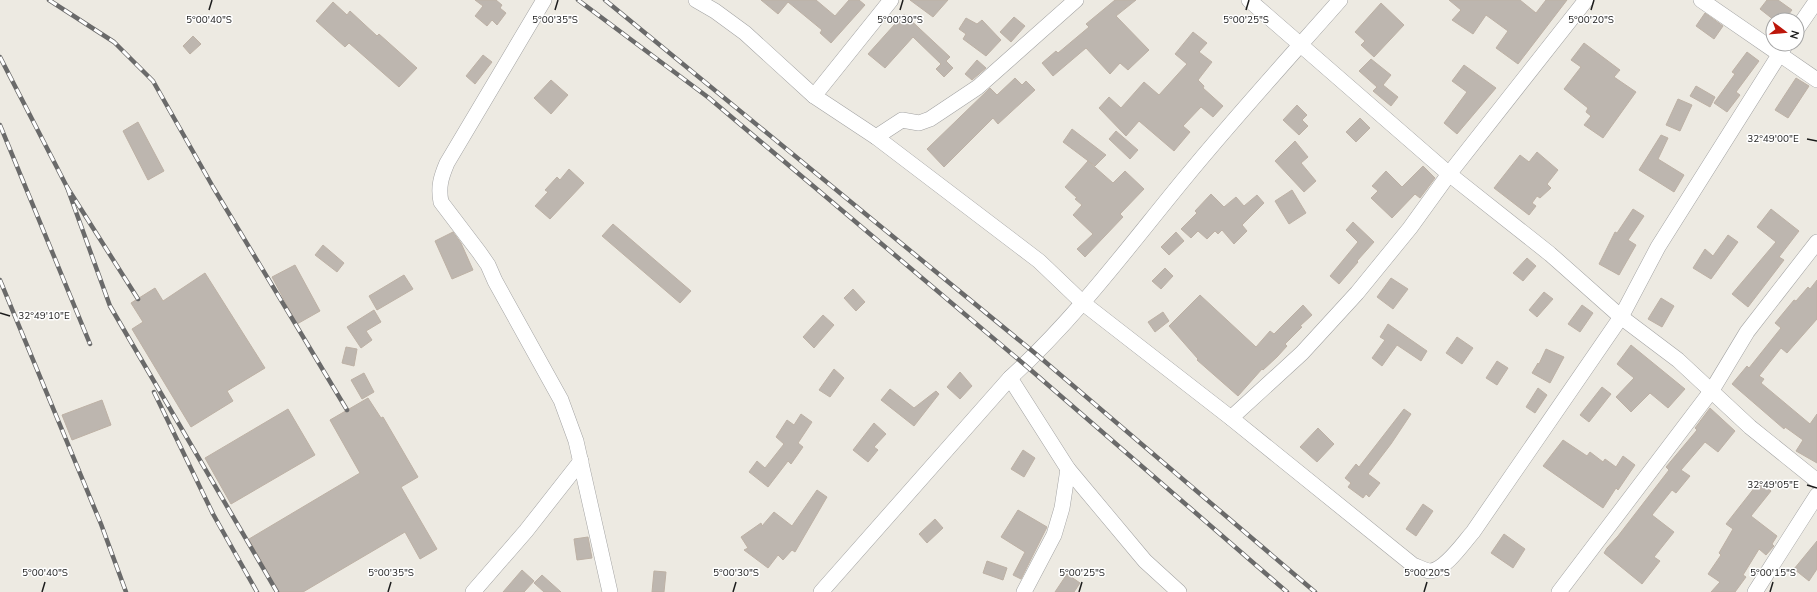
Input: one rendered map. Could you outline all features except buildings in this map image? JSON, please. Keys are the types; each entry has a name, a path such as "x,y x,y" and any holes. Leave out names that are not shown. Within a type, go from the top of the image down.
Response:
{"street":[{"path":"544,0 447,163 440,181 439,191 441,202 488,265 495,282 561,400 581,461 610,592"},
{"path":"696,0 718,6 745,33 814,96 876,137 1038,261 1083,303 1231,418 1413,565 1431,571 1446,562 1473,532 1621,317 1658,247 1781,52"},
{"path":"814,96 890,0"},
{"path":"876,137 902,120 919,123 930,119 978,87 1076,0"},
{"path":"1249,0 1449,174 1550,254 1621,317 1678,360 1750,427 1817,481"},
{"path":"821,592 1010,378 1036,354 1083,303 1186,177 1340,0"},
{"path":"1231,418 1302,353 1357,293 1410,228 1449,174 1586,0"},
{"path":"1701,0 1765,38"},
{"path":"1805,17 1817,0"},
{"path":"1786,52 1817,80"},
{"path":"1559,592 1712,390 1747,332 1817,242"},
{"path":"1010,378 1068,469 1145,561 1179,592"},
{"path":"472,592 526,531 581,461"},
{"path":"1024,592 1054,535 1062,508 1068,469"},
{"path":"1755,592 1817,495"}],"railway":[{"path":"49,0 114,42 153,81 213,187 347,410"},
{"path":"578,0 709,98 1025,365 1287,592"},
{"path":"605,0 1036,354 1315,592"},
{"path":"0,57 67,187 138,299"},
{"path":"0,125 90,344"},
{"path":"67,187 110,306 277,592"},
{"path":"0,280 101,524 126,592"},
{"path":"154,392 213,514 257,592"}]}
